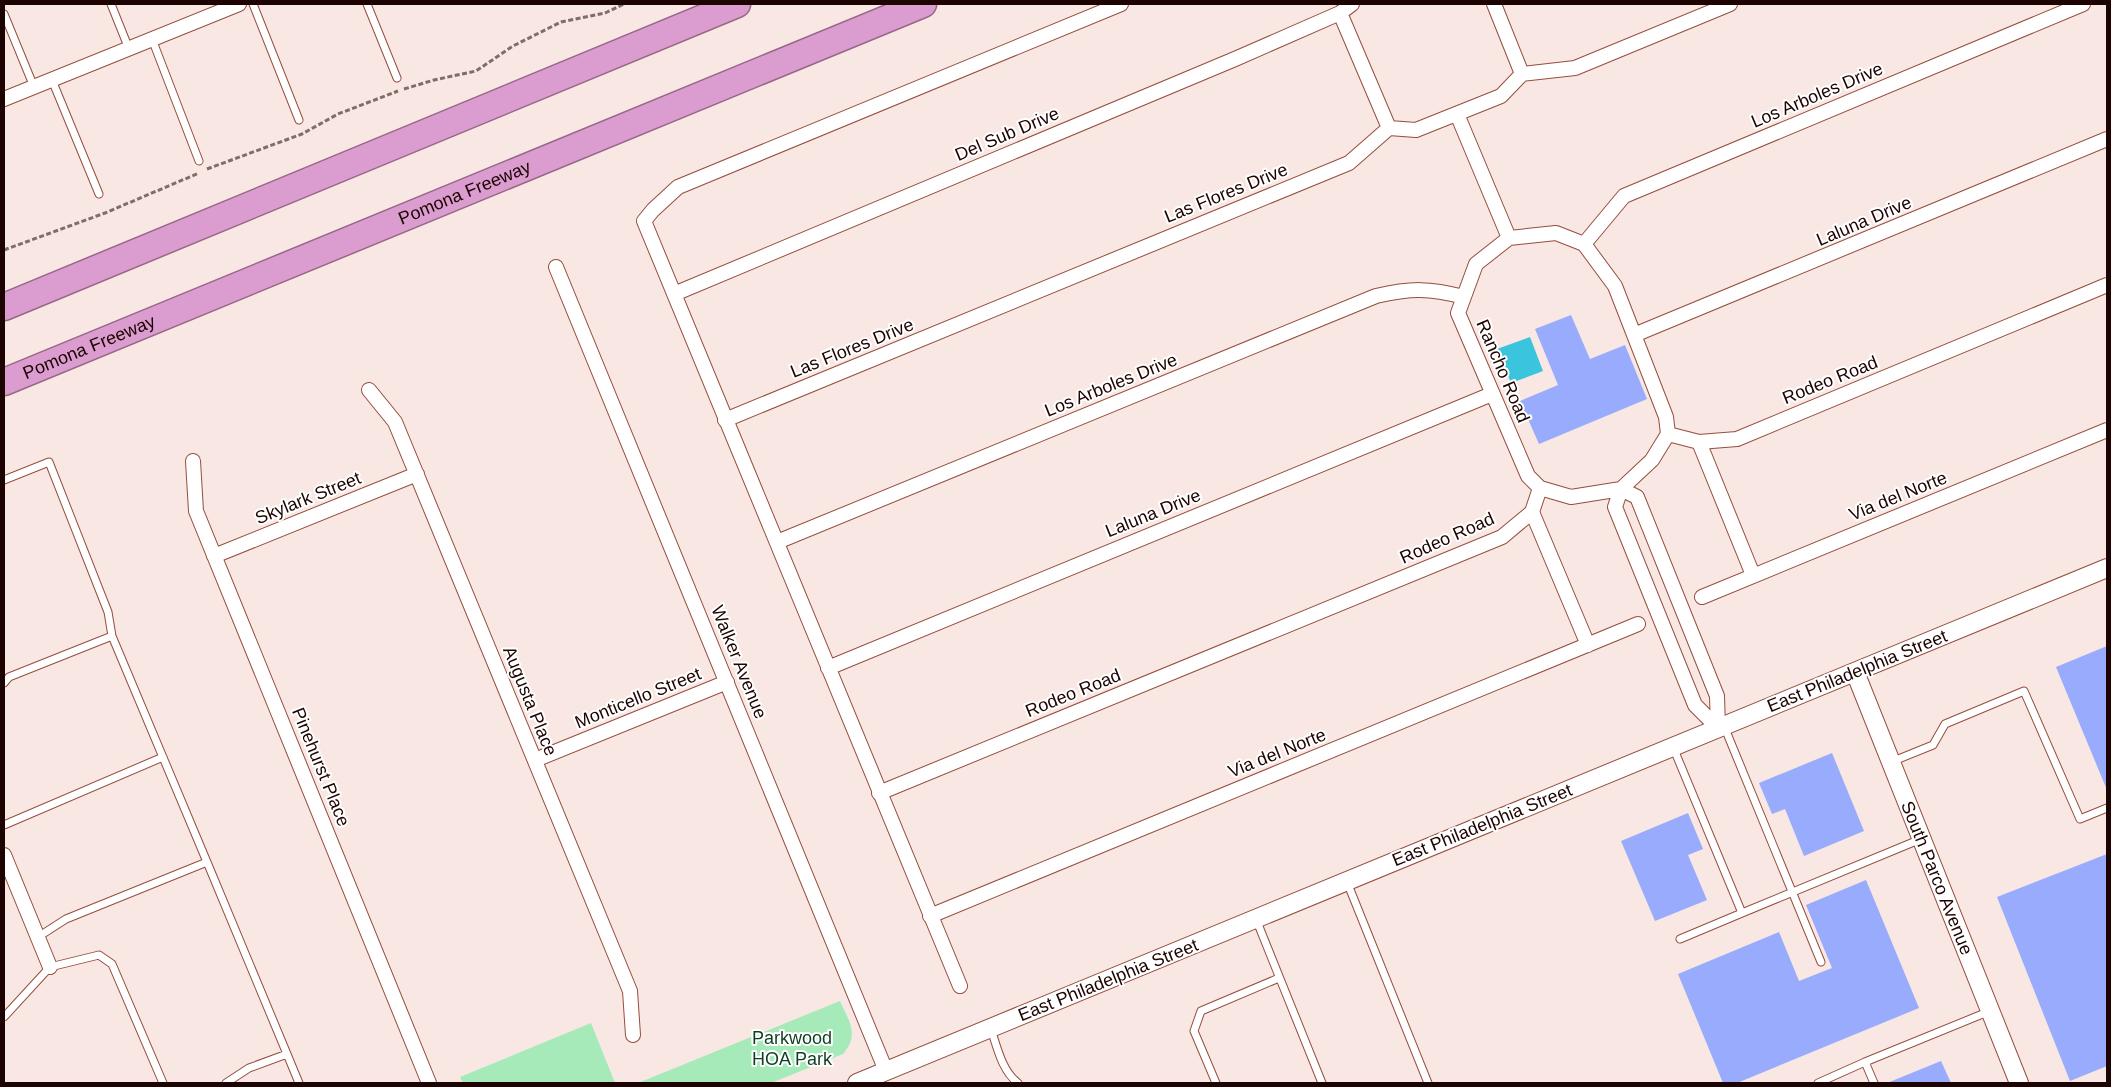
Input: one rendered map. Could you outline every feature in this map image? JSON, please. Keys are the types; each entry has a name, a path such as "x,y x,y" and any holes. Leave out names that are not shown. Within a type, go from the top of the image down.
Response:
{"highway":[{"path":"4,307 737,4"},
{"name":"Pomona Freeway","path":"4,382 924,4"}],"street":[{"path":"960,986 879,794 778,542 644,221 678,187 1121,4"},
{"name":"Del Sub Drive","path":"674,294 1226,63 1340,13 1352,4"},
{"path":"1494,4 1522,74"},
{"path":"1340,13 1389,128 1416,130 1501,96 1522,74 1575,68 1730,4"},
{"name":"Los Arboles Drive","path":"1584,244 1624,196 2083,4"},
{"path":"4,99 232,5"},
{"path":"1457,114 1509,238 1556,233 1584,244 1615,286 1666,417 1668,434 1652,460 1620,489 1615,507 1695,705 1721,727"},
{"name":"Las Flores Drive","path":"726,420 1349,163 1389,128"},
{"name":"Laluna Drive","path":"1634,335 2107,139"},
{"name":"Rancho Road","path":"1509,238 1476,264 1458,313 1528,476 1540,488"},
{"name":"Walker Avenue","path":"556,267 886,1071"},
{"name":"Rodeo Road","path":"1668,434 1699,442 1737,439 2107,285"},
{"name":"Los Arboles Drive","path":"778,542 1376,296 1405,289 1436,290 1464,297"},
{"name":"Augusta Place","path":"368,390 395,422 630,991 633,1036"},
{"name":"Laluna Drive","path":"828,668 1492,394"},
{"name":"Via del Norte","path":"1702,597 2107,430"},
{"path":"1699,442 1753,575"},
{"name":"Pinehurst Place","path":"193,462 196,511 429,1083"},
{"name":"Skylark Street","path":"214,556 417,474"},
{"path":"1588,645 1532,512 1540,488 1571,497 1620,489 1637,497 1717,696 1721,727"},
{"name":"Rodeo Road","path":"879,794 1502,537 1532,512"},
{"name":"East Philadelphia Street","path":"857,1083 2107,568"},
{"name":"Via del Norte","path":"930,916 1638,624"},
{"name":"South Parco Avenue","path":"1855,672 2019,1083"},
{"name":"Monticello Street","path":"535,760 727,682"},
{"path":"4,855 7,875 38,937 50,967"}],"lane":[{"path":"111,4 129,49"},
{"path":"253,4 299,120"},
{"path":"366,4 397,78"},
{"path":"4,14 34,87"},
{"path":"152,39 199,162"},
{"path":"52,80 99,194"},
{"path":"4,480 50,462 108,612 112,636 300,1083"},
{"path":"4,683 9,677 112,636"},
{"path":"1891,762 1933,745 1945,724 2024,691 2080,819 2107,808"},
{"path":"1721,727 1793,892 1821,962"},
{"path":"1673,747 1742,913"},
{"path":"4,825 163,757"},
{"path":"1680,939 1922,839"},
{"path":"38,937 66,919 207,862"},
{"path":"1347,881 1428,1083"},
{"path":"1256,919 1322,1083"},
{"path":"4,1017 50,967 99,955 112,964 163,1083"},
{"path":"1216,1083 1194,1031 1201,1011 1280,978"},
{"path":"1818,1083 1990,1011"},
{"path":"991,1028 1002,1062 1012,1079 1018,1083"},
{"path":"226,1083 249,1068 287,1054"},
{"path":"1865,1062 1874,1083"}],"path":[{"path":"4,250 105,213 238,156 302,134 338,114 383,95 434,80 476,71 513,46 561,22 605,13 624,4"}],"green space":[{"name":"Parkwood HOA Park","path":"840,1001 852,1034 851,1041 843,1054 771,1083 638,1083"},
{"path":"591,1023 615,1083 463,1083 460,1077"}],"water":[{"path":"1530,337 1543,371 1511,383 1497,349"}],"building":[{"path":"1571,315 1590,359 1625,345 1647,399 1539,444 1520,401 1558,385 1535,329"},
{"path":"2107,646 2107,790 2056,667"},
{"path":"1832,753 1864,831 1804,856 1785,809 1772,814 1759,783"},
{"path":"1688,813 1703,849 1688,855 1707,900 1655,921 1621,841"},
{"path":"2107,854 2107,1066 2070,1081 1997,897"},
{"path":"1866,880 1919,1008 1737,1083 1723,1083 1678,974 1779,932 1799,981 1832,968 1806,905"},
{"path":"1941,1061 1951,1083 1887,1083"}]}
